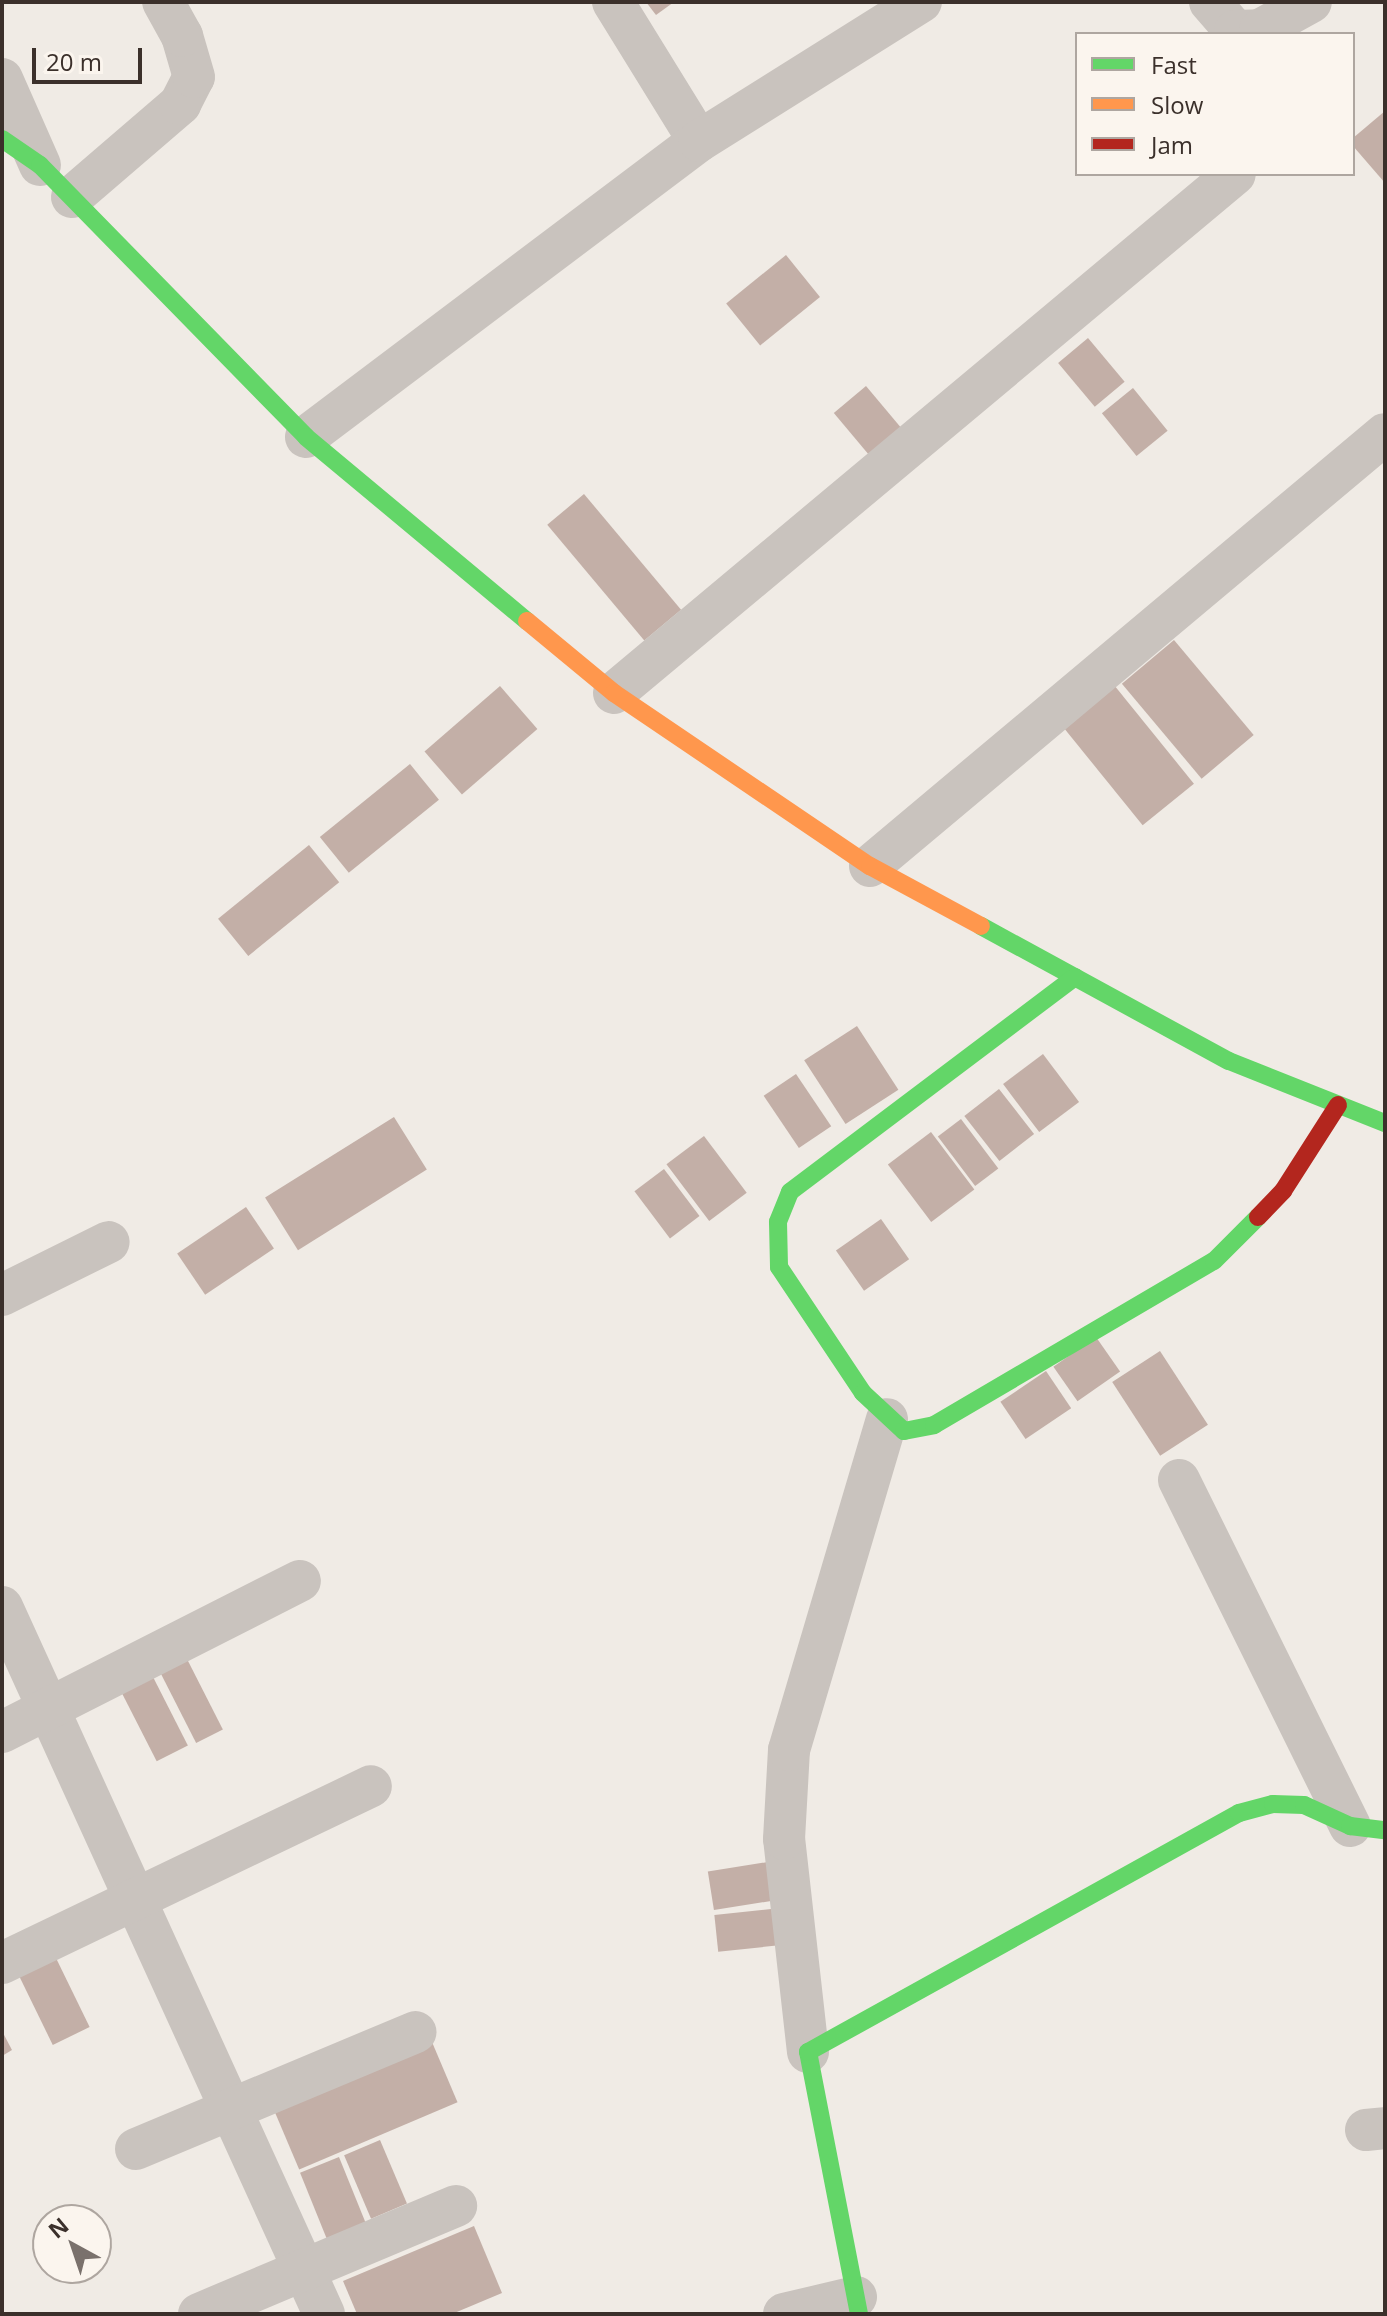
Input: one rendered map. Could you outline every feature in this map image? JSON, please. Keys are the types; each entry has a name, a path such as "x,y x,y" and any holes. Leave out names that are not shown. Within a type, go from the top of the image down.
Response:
{"street":[{"path":"72,197 180,104 194,77 182,36 163,2"},
{"path":"613,2 699,141"},
{"path":"306,437 699,141 921,2"},
{"path":"1210,2 1235,31 1260,30 1311,2"},
{"path":"2,79 40,165"},
{"path":"2,139 40,165 306,437 614,693 870,866 1229,1061 1385,1123"},
{"path":"614,693 1233,176"},
{"path":"870,866 1385,434"},
{"path":"1075,977 828,1161 790,1192 782,1212 779,1267 863,1393 887,1419 904,1431 934,1425 1214,1261 1283,1191 1338,1105"},
{"path":"2,1295 109,1242"},
{"path":"784,2314 857,2306 808,2052 784,1839 789,1750 887,1419"},
{"path":"1179,1480 1367,1828"},
{"path":"2,1732 300,1581"},
{"path":"2,1607 324,2314"},
{"path":"2,1963 371,1786"},
{"path":"808,2052 1239,1813 1273,1804 1304,1805 1367,1828"},
{"path":"136,2149 230,2106 416,2032"},
{"path":"199,2314 306,2274 456,2206"}],"building":[{"path":"646,2 674,2 656,15"},
{"path":"1385,111 1385,183 1355,148 1355,136"},
{"path":"786,255 820,297 760,345 726,303"},
{"path":"1088,338 1125,382 1095,407 1058,363"},
{"path":"866,386 906,433 874,460 834,413"},
{"path":"1133,388 1168,431 1137,456 1102,413"},
{"path":"584,494 681,610 644,641 547,525"},
{"path":"1174,640 1254,735 1202,779 1122,684"},
{"path":"1114,685 1194,784 1143,825 1063,727"},
{"path":"500,686 537,729 462,795 425,752"},
{"path":"410,764 439,800 349,873 320,837"},
{"path":"309,845 339,882 248,956 218,919"},
{"path":"857,1026 898,1090 846,1124 804,1060"},
{"path":"1043,1054 1079,1102 1039,1132 1003,1084"},
{"path":"796,1074 831,1126 799,1148 764,1096"},
{"path":"999,1089 1034,1134 999,1161 964,1116"},
{"path":"394,1117 427,1170 298,1250 265,1198"},
{"path":"961,1119 998,1169 975,1186 938,1136"},
{"path":"931,1132 974,1190 931,1222 888,1164"},
{"path":"704,1136 747,1193 709,1221 666,1164"},
{"path":"664,1169 700,1216 670,1238 634,1191"},
{"path":"246,1207 274,1248 205,1295 177,1253"},
{"path":"881,1219 909,1259 864,1291 836,1251"},
{"path":"1096,1337 1120,1371 1077,1401 1053,1367"},
{"path":"1160,1351 1208,1425 1160,1456 1112,1382"},
{"path":"1046,1371 1071,1408 1026,1439 1000,1402"},
{"path":"187,1659 223,1729 196,1743 160,1673"},
{"path":"152,1675 188,1745 157,1761 121,1691"},
{"path":"774,1861 780,1900 714,1910 708,1871"},
{"path":"780,1908 784,1945 718,1952 714,1915"},
{"path":"55,1956 90,2027 53,2045 18,1974"},
{"path":"2,2031 12,2050 2,2056"},
{"path":"429,2035 458,2102 299,2169 271,2102"},
{"path":"380,2140 407,2204 371,2219 344,2155"},
{"path":"339,2157 366,2223 327,2239 300,2173"},
{"path":"474,2226 502,2293 452,2314 357,2314 343,2281"}],"traffic: fast":[{"path":"2,139 40,165 306,437 527,621"},
{"path":"981,926 1229,1061 1385,1123"},
{"path":"1075,977 790,1192 778,1222 779,1267 863,1393 904,1431 934,1425 1214,1261 1258,1217"},
{"path":"859,2314 808,2052 1239,1813 1273,1804 1304,1805 1350,1826 1385,1830"}],"traffic: slow":[{"path":"527,621 614,693 870,866 981,926"}],"traffic: jam":[{"path":"1258,1217 1283,1191 1338,1105"}]}
